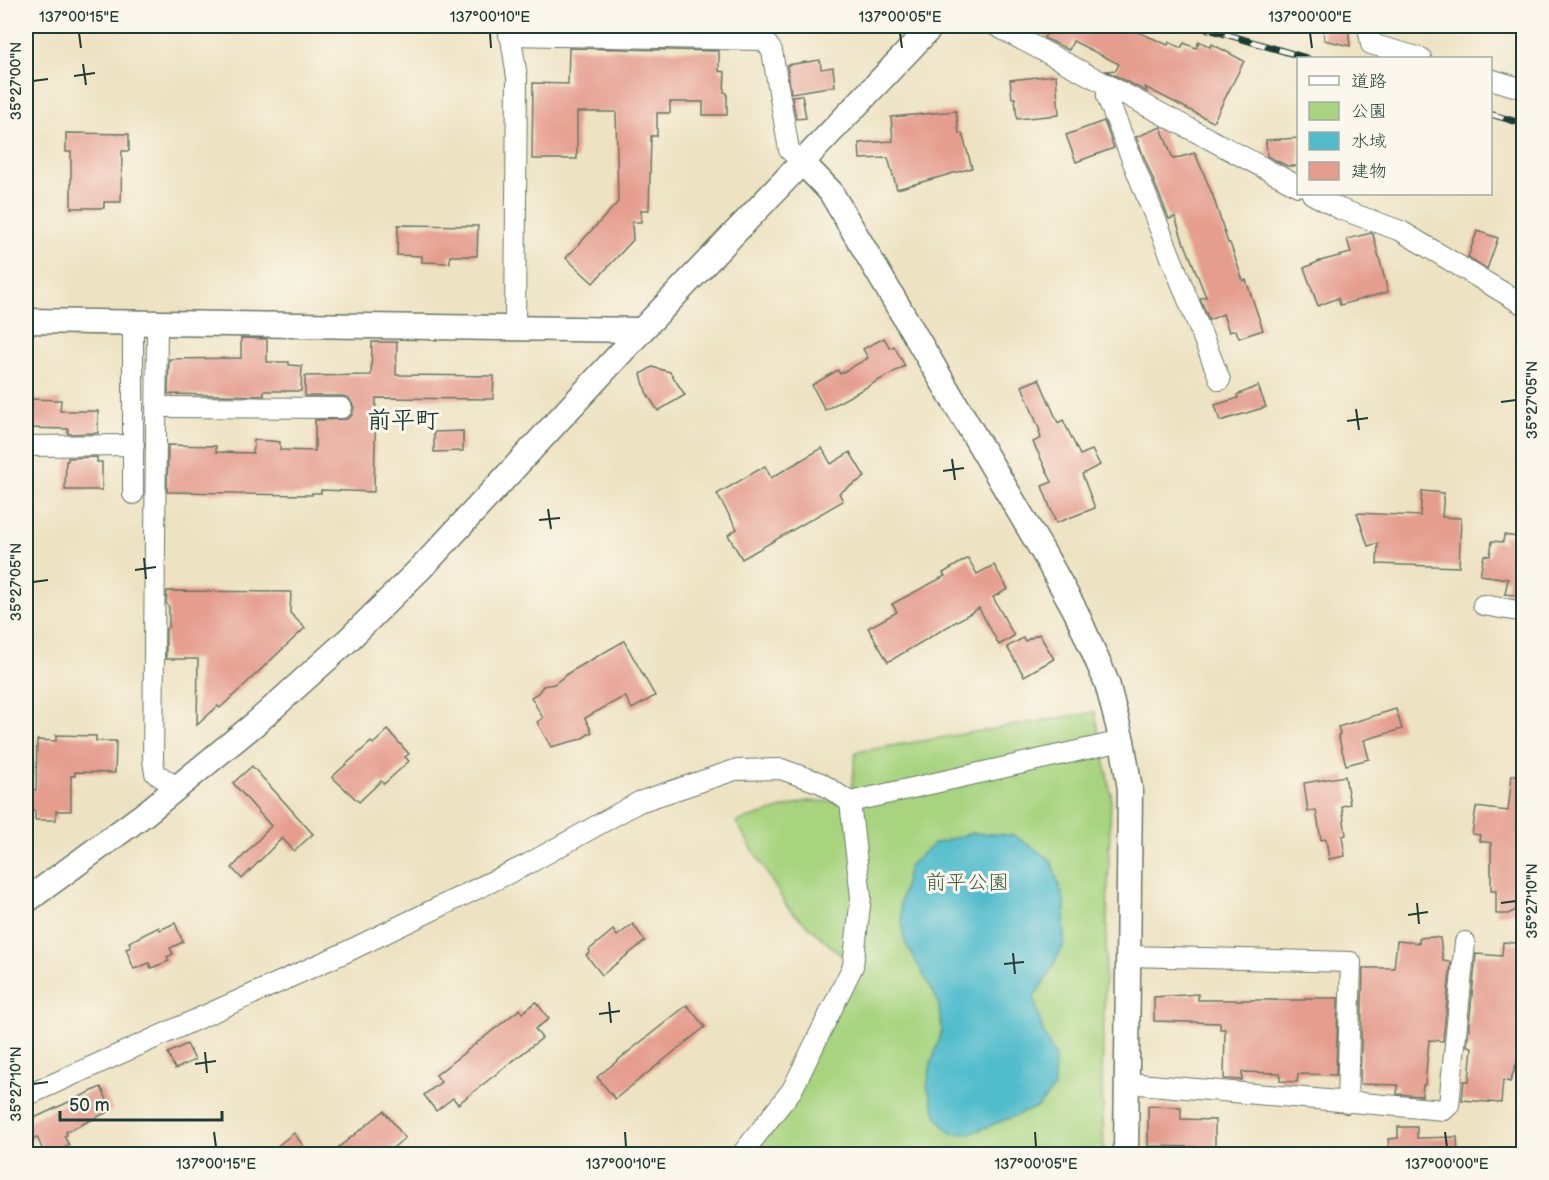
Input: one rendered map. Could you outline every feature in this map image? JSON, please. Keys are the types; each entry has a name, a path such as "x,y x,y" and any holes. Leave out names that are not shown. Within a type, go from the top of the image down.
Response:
{"street":[{"path":"29,896 178,788 256,723 346,641 427,562 642,330 932,26"},
{"path":"996,26 1297,185"},
{"path":"1368,26 1371,44 1417,57"},
{"path":"515,327 517,76 509,30 764,40 772,51 789,150 830,191 1043,552 1076,612 1107,683 1122,741 1130,789 1126,1155"},
{"path":"1492,79 1524,89"},
{"path":"1107,84 1107,98 1220,380"},
{"path":"1314,195 1340,208 1401,231 1524,305"},
{"path":"26,321 642,330"},
{"path":"145,323 156,407 153,760 154,773 178,788"},
{"path":"133,494 134,446 145,323"},
{"path":"156,407 342,408"},
{"path":"26,446 134,446"},
{"path":"1484,605 1524,612"},
{"path":"26,1096 355,948 528,864 639,802 735,770 781,769 821,783 850,802 1122,741"},
{"path":"742,1155 792,1090 853,966 861,897 850,802"},
{"path":"1127,1083 1444,1110 1449,1105 1465,942"},
{"path":"1128,956 1351,962 1347,1103"}],"green space":[{"name":"前平公園","path":"1095,712 1111,794 1102,1078 1104,1154 742,1154 792,1090 853,966 788,908 736,822 807,801 850,802 856,752"}],"water":[{"path":"972,833 1014,835 1051,860 1065,903 1064,945 1034,997 1043,1032 1055,1056 1054,1088 1038,1107 969,1134 950,1133 937,1117 927,1087 931,1064 942,1031 938,1001 904,940 900,904 909,866 933,844"}],"building":[{"path":"1044,26 1124,26 1168,45 1169,42 1181,48 1184,43 1196,48 1199,41 1210,47 1212,44 1244,61 1213,122 1145,87 1147,92 1106,71 1116,70 1119,64 1073,41 1069,50 1044,38 1049,28"},
{"path":"1323,26 1348,26 1350,46 1324,40"},
{"path":"569,48 719,51 719,71 725,72 724,92 727,93 727,115 703,115 703,102 670,102 670,113 657,113 657,136 651,136 649,210 641,210 641,222 632,222 633,240 593,283 566,258 618,202 616,112 577,112 577,159 532,159 533,83 568,84"},
{"path":"820,60 821,69 833,67 835,86 791,93 787,65"},
{"path":"1056,75 1059,115 1017,119 1010,80"},
{"path":"802,95 806,118 796,119 792,96"},
{"path":"956,111 959,134 962,133 972,168 897,189 888,158 860,159 859,143 893,141 891,117"},
{"path":"1104,121 1114,148 1076,162 1066,135"},
{"path":"1161,127 1173,159 1195,153 1243,281 1246,280 1263,330 1239,338 1236,330 1229,332 1223,314 1209,320 1200,298 1206,297 1175,217 1169,219 1136,137"},
{"path":"66,133 129,134 129,151 122,151 121,202 104,202 104,208 71,208 71,152 66,152"},
{"path":"1297,138 1297,166 1287,166 1267,156 1266,140"},
{"path":"398,225 478,226 477,256 450,256 450,263 422,262 422,256 397,255"},
{"path":"1477,231 1498,238 1487,269 1468,257"},
{"path":"1371,233 1388,292 1340,305 1338,298 1318,306 1304,268 1320,261 1351,253 1347,239"},
{"path":"241,338 267,339 267,362 289,362 289,365 302,366 301,391 264,391 264,396 168,394 169,359 241,358"},
{"path":"884,338 890,348 894,346 905,366 825,410 812,385 838,370 840,374 868,358 863,349"},
{"path":"372,342 397,342 396,375 494,376 493,399 376,398 374,492 321,490 321,493 312,493 312,495 167,492 168,445 216,446 216,452 253,453 254,440 280,442 280,450 315,451 315,420 347,419 352,415 354,407 349,398 343,396 305,396 305,376 371,375"},
{"path":"652,367 670,372 685,395 658,411 646,392 641,374"},
{"path":"1039,379 1058,423 1063,420 1080,455 1092,450 1100,465 1082,474 1095,508 1056,523 1042,486 1052,482 1033,442 1041,438 1040,431 1022,386"},
{"path":"1258,386 1266,407 1220,421 1215,405 1238,398 1237,395"},
{"path":"28,399 61,400 60,411 98,411 98,433 68,434 68,429 26,428"},
{"path":"463,431 463,451 434,452 434,432"},
{"path":"822,448 831,464 850,452 865,477 839,493 843,501 742,559 728,535 737,529 717,494 765,466 771,478"},
{"path":"97,457 97,462 102,462 102,490 65,490 68,458"},
{"path":"1422,491 1444,493 1442,517 1461,518 1459,567 1377,564 1378,543 1368,546 1357,513 1420,516"},
{"path":"1504,535 1524,538 1524,596 1505,594 1508,579 1480,575 1484,555 1490,556 1492,541 1503,542"},
{"path":"968,558 977,574 994,565 1008,589 993,597 1014,636 999,645 979,608 888,662 868,628 897,612 892,604 945,576 943,573"},
{"path":"167,591 291,592 290,613 305,628 220,708 218,706 197,725 198,659 166,659 166,629 169,626"},
{"path":"1039,634 1054,659 1024,676 1007,647 1023,638 1025,641"},
{"path":"624,641 655,696 632,709 625,696 585,718 592,732 581,739 551,747 537,722 543,718 531,697 543,686 554,684 570,672"},
{"path":"1396,709 1402,729 1364,740 1369,759 1346,765 1338,727"},
{"path":"388,730 409,754 405,757 409,761 384,784 381,781 359,802 332,777"},
{"path":"56,735 96,736 96,741 116,741 115,773 75,772 75,776 71,776 71,811 56,811 56,820 35,820 35,811 26,810 26,789 36,790 37,740 56,741"},
{"path":"252,766 313,834 294,851 282,838 242,879 232,868 271,826 233,783"},
{"path":"1512,775 1524,776 1524,818 1518,863 1524,863 1524,903 1516,903 1516,910 1508,914 1496,914 1496,891 1491,891 1491,843 1479,841 1480,835 1472,834 1476,807 1508,811"},
{"path":"1345,776 1350,804 1342,806 1346,835 1342,836 1345,856 1329,859 1326,839 1321,840 1316,810 1308,812 1304,783"},
{"path":"175,923 183,942 170,948 173,954 167,957 169,961 151,968 149,963 134,969 126,949 131,947 129,942 159,927 160,930"},
{"path":"633,924 645,941 602,975 586,955 590,952 589,950 613,930 617,936"},
{"path":"1419,938 1440,938 1443,961 1451,962 1443,1041 1429,1040 1422,1096 1397,1094 1398,1085 1360,1084 1363,968 1394,968 1397,941 1419,943"},
{"path":"1503,942 1524,944 1522,1048 1510,1082 1503,1080 1501,1103 1462,1100 1464,1081 1469,1081 1472,1047 1467,1046 1476,954 1502,956"},
{"path":"1198,994 1198,1000 1338,998 1336,1075 1298,1074 1297,1082 1280,1081 1280,1073 1242,1072 1242,1080 1224,1079 1225,1029 1220,1029 1220,1023 1154,1021 1154,997"},
{"path":"536,1002 549,1019 535,1029 542,1038 458,1104 453,1098 436,1111 424,1095 441,1082 436,1075 520,1009 522,1013"},
{"path":"687,1005 705,1027 615,1099 597,1077"},
{"path":"187,1044 195,1060 175,1069 168,1053"},
{"path":"101,1087 112,1110 66,1132 67,1135 64,1136 69,1145 64,1148 68,1155 45,1155 37,1137 26,1141 26,1124 32,1119"},
{"path":"1148,1106 1181,1107 1181,1119 1215,1120 1215,1155 1196,1155 1196,1147 1148,1146"},
{"path":"384,1111 405,1138 384,1155 329,1155"},
{"path":"1398,1127 1417,1127 1417,1138 1457,1137 1458,1155 1390,1155 1388,1139 1398,1138"},
{"path":"294,1133 310,1155 266,1155"}],"railway":[{"path":"1198,26 1304,57"},
{"path":"1492,115 1524,124"}],"district":[{"name":"前平町","path":"403,420"}]}
